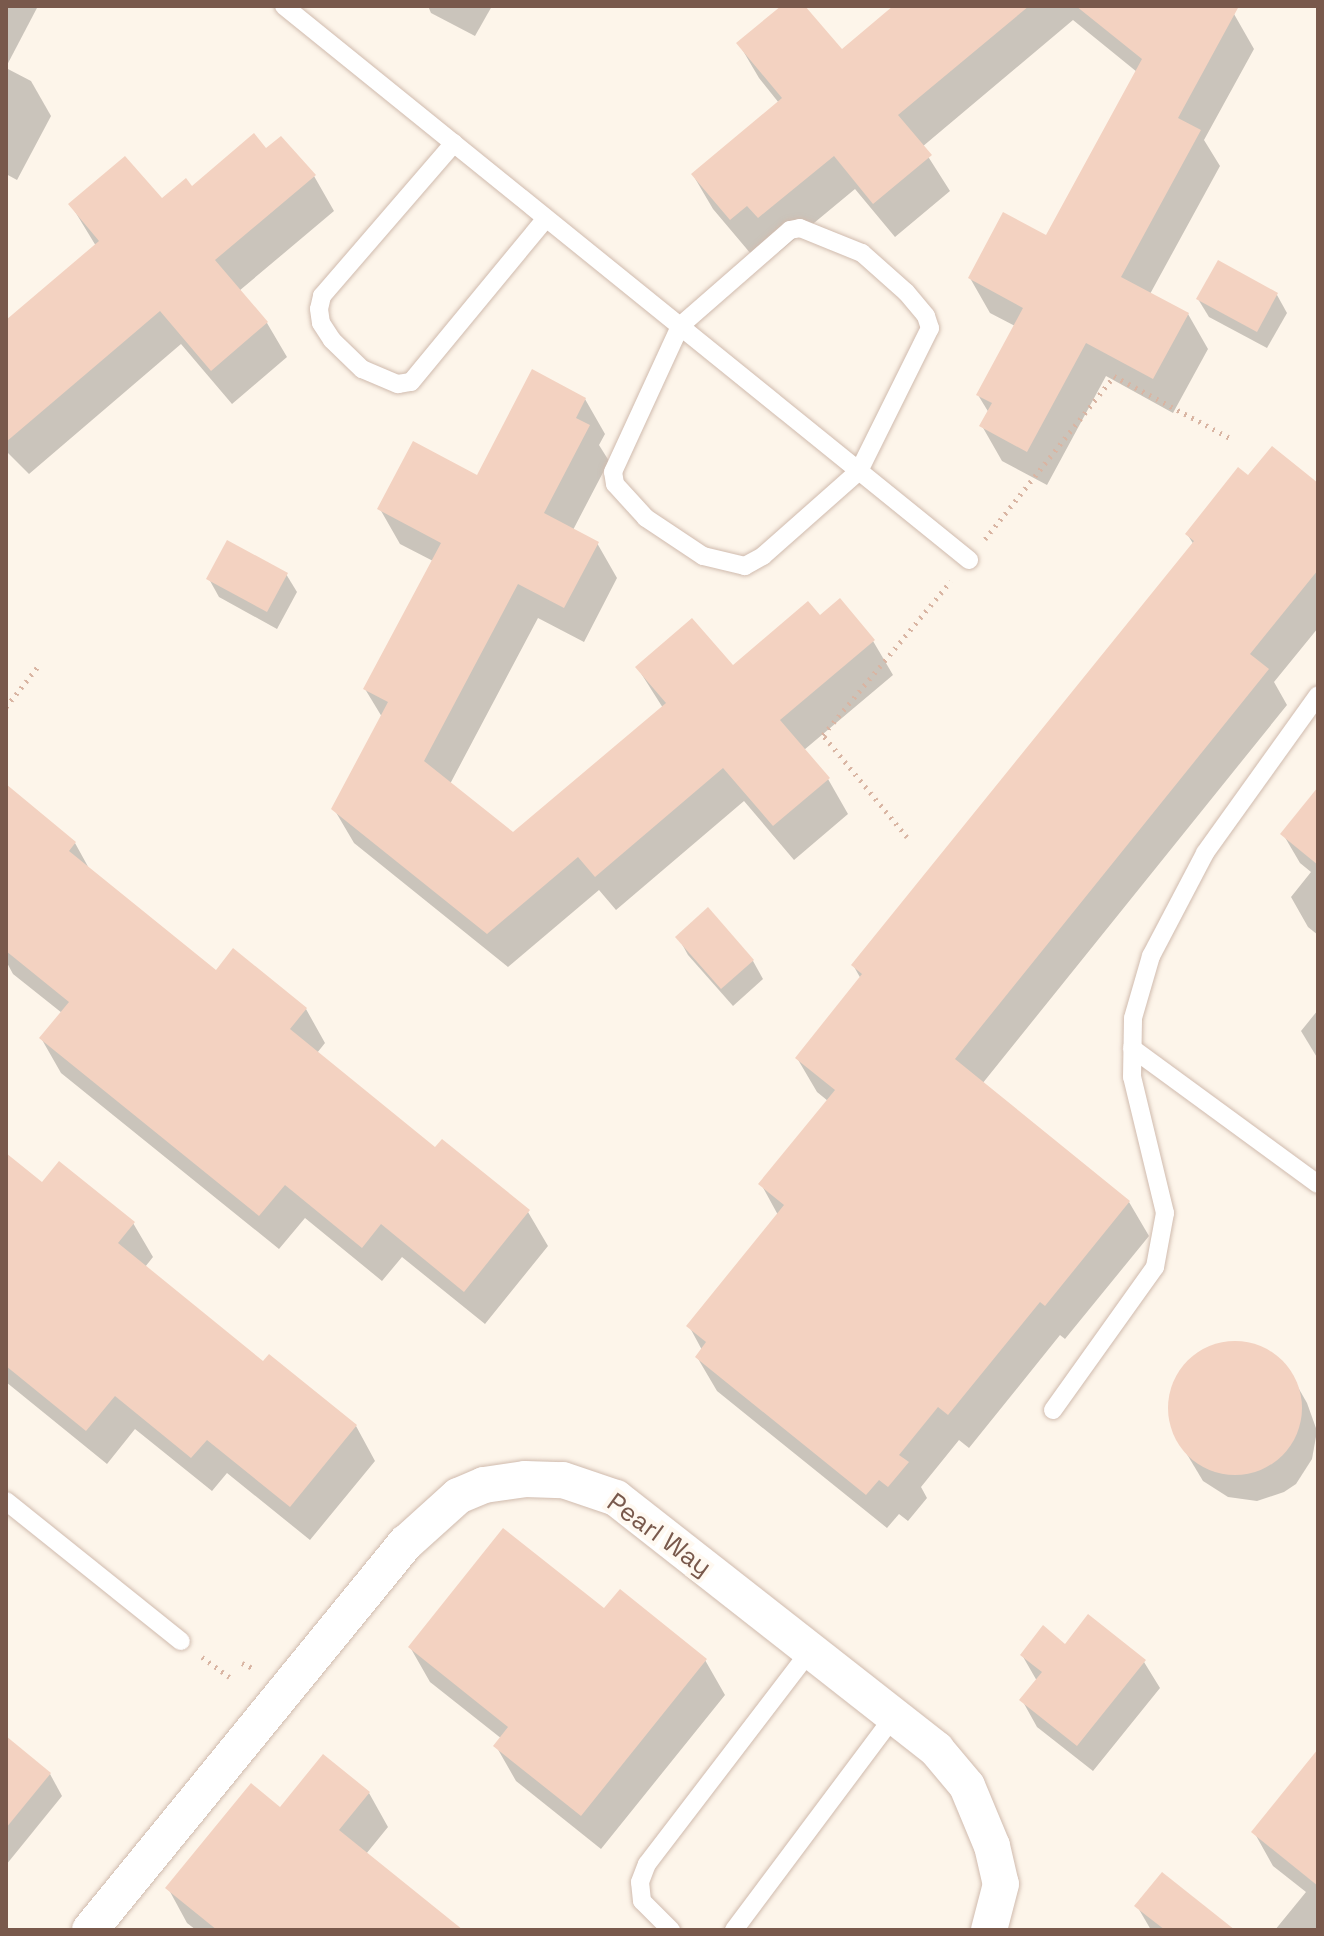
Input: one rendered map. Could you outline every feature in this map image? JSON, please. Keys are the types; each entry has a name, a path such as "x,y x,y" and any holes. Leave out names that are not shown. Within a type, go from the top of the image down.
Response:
{"street":[{"name":"Pearl Way","path":"90,1930 406,1543 458,1496 484,1485 525,1479 563,1480 616,1498 936,1749 967,1786 992,1846 1001,1884 989,1930"}],"lane":[{"path":"284,6 969,560"},
{"path":"454,143 322,296 319,309 321,323 332,340 362,369 398,384 411,382 546,218"},
{"path":"807,229 862,253 906,292 926,316 930,328 859,471 763,556 745,566 703,556 646,518 615,484 613,472 680,326 790,230 807,229"},
{"path":"1053,1410 1155,1267 1165,1213 1132,1077 1133,1018 1151,956 1198,866 1318,695"},
{"path":"1132,1048 1318,1184"},
{"path":"6,1501 181,1641"},
{"path":"671,1930 642,1901 640,1882 647,1864 810,1651"},
{"path":"734,1930 894,1716"}],"path":[{"path":"6,707 39,665"}],"building":[{"path":"781,6 805,6 842,49 893,6 1029,6 898,115 932,155 873,204 834,156 758,218 747,206 730,220 691,174 782,98 736,43"},
{"path":"1076,6 1239,6 1178,118 1201,130 1121,277 1189,313 1153,379 1086,343 1027,452 979,426 992,403 976,395 1023,308 968,278 1003,212 1046,235 1142,59"},
{"path":"254,133 266,148 281,136 316,175 215,260 268,322 211,371 160,311 6,442 6,320 99,241 68,204 125,156 162,198 186,178 192,186"},
{"path":"1218,260 1278,293 1257,332 1196,299"},
{"path":"532,369 586,398 576,418 590,425 544,513 599,542 564,608 518,584 424,761 513,832 666,703 635,667 692,618 733,665 808,601 820,615 840,598 875,640 780,720 830,778 773,826 723,768 595,877 578,857 487,934 331,809 388,702 363,689 441,543 377,509 413,441 477,475"},
{"path":"1272,446 1318,483 1318,570 1250,654 1269,669 955,1059 1130,1201 1045,1306 1040,1302 948,1415 938,1407 899,1455 909,1462 888,1487 879,1480 866,1495 695,1357 706,1342 686,1326 784,1205 758,1184 835,1090 795,1058 862,974 851,965 1194,541 1185,534 1238,467 1248,475"},
{"path":"227,540 288,573 267,612 206,579"},
{"path":"6,784 76,842 69,851 216,970 233,948 307,1008 290,1029 435,1147 442,1139 530,1210 464,1292 381,1224 362,1248 285,1185 259,1216 39,1038 69,1002 6,951"},
{"path":"1318,787 1318,865 1280,834"},
{"path":"708,907 754,960 721,989 675,937"},
{"path":"6,1153 42,1182 59,1161 135,1222 118,1243 263,1361 269,1354 357,1425 290,1507 207,1440 191,1458 115,1396 86,1431 6,1366"},
{"path":"1235,1341 1261,1346 1282,1361 1297,1382 1302,1408 1297,1434 1282,1455 1261,1470 1235,1475 1209,1470 1188,1455 1173,1434 1168,1408 1173,1382 1188,1361 1209,1346"},
{"path":"503,1528 604,1608 620,1589 707,1659 581,1816 493,1746 508,1727 408,1647"},
{"path":"1088,1614 1146,1660 1077,1746 1019,1700 1042,1672 1020,1655 1043,1625 1065,1644"},
{"path":"6,1736 51,1773 6,1828"},
{"path":"1318,1749 1318,1886 1251,1832"},
{"path":"323,1754 370,1792 339,1830 463,1930 217,1930 165,1888 251,1783 280,1807"},
{"path":"1162,1872 1235,1930 1165,1930 1134,1906"}]}
